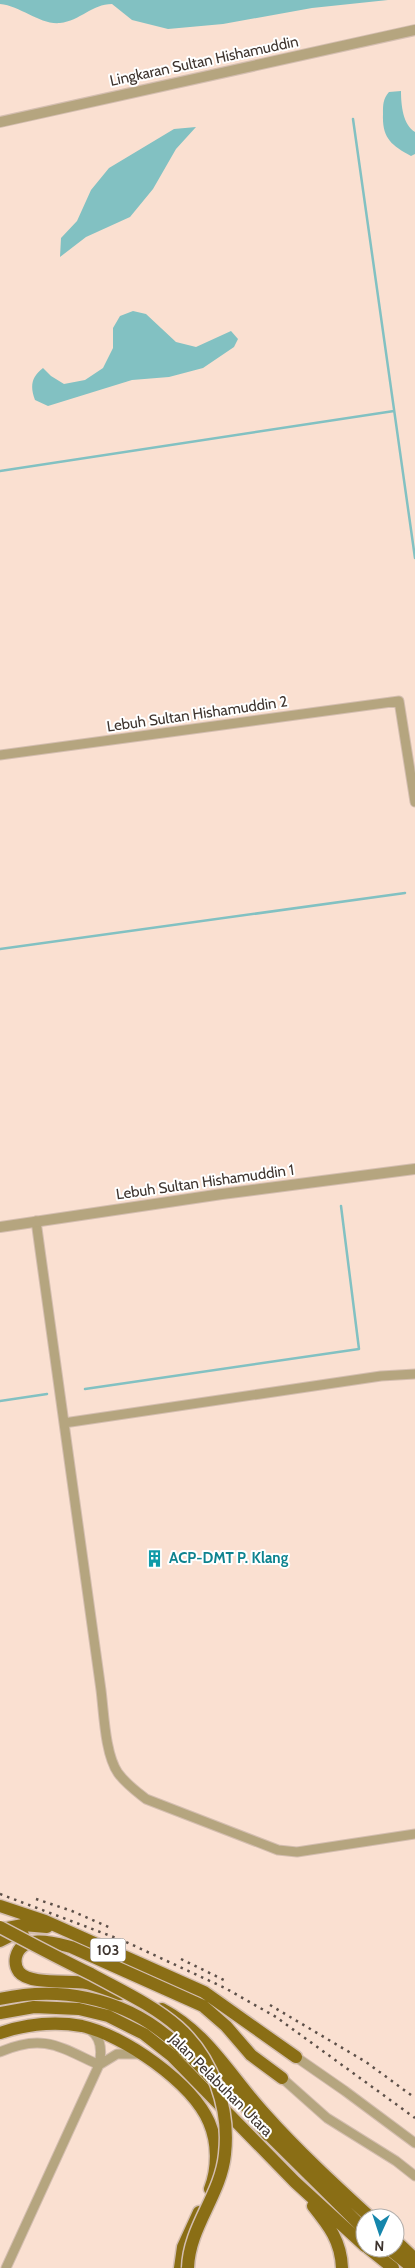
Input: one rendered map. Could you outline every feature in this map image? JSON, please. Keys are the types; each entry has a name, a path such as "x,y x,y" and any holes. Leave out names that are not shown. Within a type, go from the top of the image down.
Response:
{"main road":[{"name":"103","path":"0,1906 45,1921 209,1995 296,2057"},
{"path":"0,1928 30,1925 72,1934"},
{"path":"0,1928 170,2014 196,2031 212,2048 251,2098 314,2164 360,2208"},
{"path":"0,1941 10,1936 25,1935 71,1947 203,2006 217,2016 256,2059 282,2078"},
{"path":"71,1947 50,1942 29,1944 18,1952 17,1968 20,1974 29,1979 86,1983 108,1989 132,2000 193,2046 208,2060 268,2135"},
{"path":"0,1999 35,1993 72,1994 101,2001 136,2023 168,2036 355,2220"},
{"path":"130,1995 170,2021 192,2043 214,2078 224,2111 226,2142 222,2174 191,2246 188,2268"},
{"name":"Jalan Pelabuhan Utara","path":"0,2013 34,2007 72,2008 136,2023 214,2097 247,2135 295,2182"},
{"path":"0,2033 43,2023 82,2026 108,2034 179,2077 247,2135"},
{"path":"152,2061 200,2106 209,2122 215,2144 216,2159 212,2182 185,2242 180,2268"},
{"path":"295,2182 355,2237"},
{"path":"295,2182 335,2236 339,2244 342,2268"},
{"path":"405,2250 415,2259"},
{"path":"380,2258 393,2268"},
{"path":"400,2258 412,2268"}],"street":[{"name":"Lingkaran Sultan Hishamuddin","path":"0,122 415,30"},
{"name":"Lebuh Sultan Hishamuddin 2","path":"0,755 398,701 415,802"},
{"name":"Lebuh Sultan Hishamuddin 1","path":"0,1227 415,1169"},
{"path":"36,1221 111,1758 118,1772 129,1786 146,1799 278,1850 297,1852 415,1834"},
{"path":"64,1422 382,1376 415,1374"},
{"path":"6,2268 98,2065 101,2055 98,2039 93,2032 82,2026"},
{"path":"0,2052 29,2043 40,2042 52,2044 98,2065"},
{"path":"98,2065 112,2056 124,2053 135,2053 152,2061"},
{"path":"296,2057 346,2091 415,2143"},
{"path":"282,2078 327,2118 396,2161 415,2176"}],"water":[{"path":"0,0 388,0 312,8 223,24 168,29 132,20 112,4 98,7 67,22 53,23 8,5 0,4"},
{"path":"401,91 405,120 415,132 415,154 411,156 389,140 384,129 383,107 386,97 389,92"},
{"path":"196,127 176,149 153,189 130,217 86,237 60,257 61,238 77,221 91,190 109,168 174,129"},
{"path":"133,311 146,314 176,342 196,347 231,331 238,339 234,347 203,368 169,377 132,380 48,406 35,400 32,391 34,379 43,368 51,376 64,384 85,380 103,368 113,348 113,328 120,316"}],"waterway":[{"path":"353,119 415,558"},
{"path":"0,471 394,411"},
{"path":"0,949 405,893"},
{"path":"85,1389 359,1349 341,1206"},
{"path":"0,1401 47,1394"}],"railway":[{"path":"0,1894 124,1941 225,1988 276,2017 415,2118"},
{"path":"36,1899 72,1911 111,1928"},
{"path":"181,1959 226,1981"},
{"path":"270,2005 366,2062 415,2098"}],"place":[{"name":"ACP-DMT P. Klang","path":"155,1558"}]}
